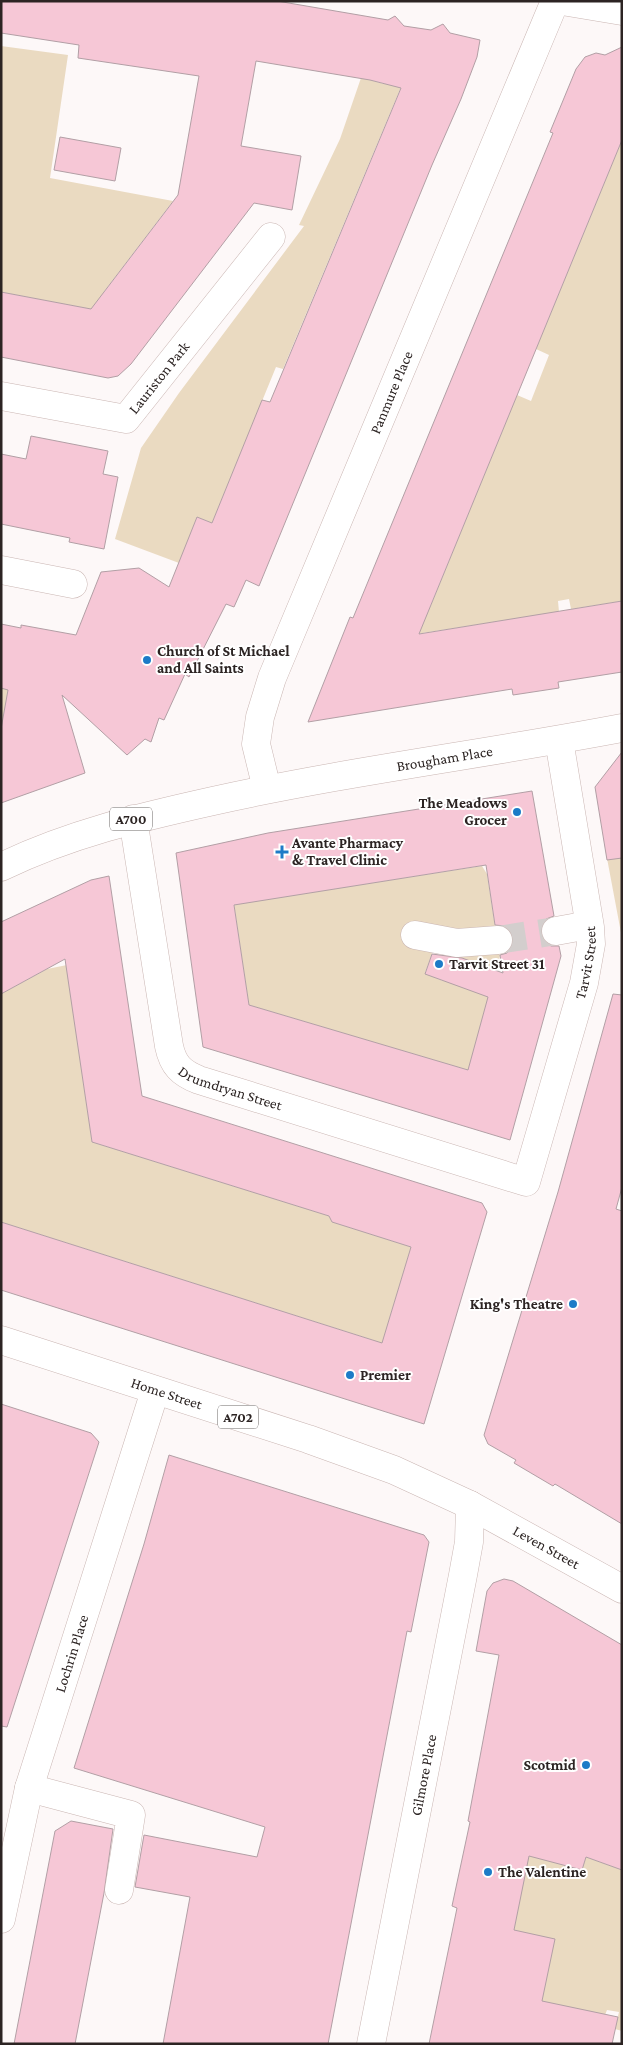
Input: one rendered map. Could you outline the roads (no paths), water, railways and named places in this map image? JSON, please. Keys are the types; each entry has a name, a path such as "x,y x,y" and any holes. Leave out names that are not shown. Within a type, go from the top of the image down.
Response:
{"street":[{"name":"Panmure Place","path":"267,789 256,744 260,717 272,678 555,1"},
{"path":"562,1 622,11"},
{"name":"Lauriston Park","path":"1,396 126,420 271,237"},
{"path":"1,570 73,584"},
{"name":"Brougham Place","path":"267,789 622,728"},
{"name":"Tarvit Street","path":"526,1182 584,983 591,944 559,740"},
{"name":"A700","path":"1,867 69,839 132,819 267,789"},
{"name":"Drumdryan Street","path":"132,819 169,1046 172,1059 178,1069 188,1076 199,1080 526,1182"},
{"path":"556,930 589,924"},
{"path":"415,934 457,943 498,940"},
{"name":"Home Street","path":"1,1340 363,1458 418,1480 470,1506"},
{"name":"Lochrin Place","path":"1,1919 28,1788 155,1391"},
{"name":"Leven Street","path":"470,1506 622,1589"},
{"name":"Gilmore Place","path":"371,2044 463,1575 469,1542 470,1506"},
{"path":"28,1788 131,1815 119,1890"}],"tunnel":[{"path":"498,940 556,931"}],"place":[{"name":"Church of St Michael and All Saints","path":"147,660"},
{"name":"The Meadows Grocer","path":"517,812"},
{"name":"Avante Pharmacy & Travel Clinic","path":"282,852"},
{"name":"Tarvit Street 31","path":"439,964"},
{"name":"King's Theatre","path":"573,1304"},
{"name":"Premier","path":"350,1375"},
{"name":"Scotmid","path":"586,1765"},
{"name":"The Valentine","path":"488,1872"}]}
